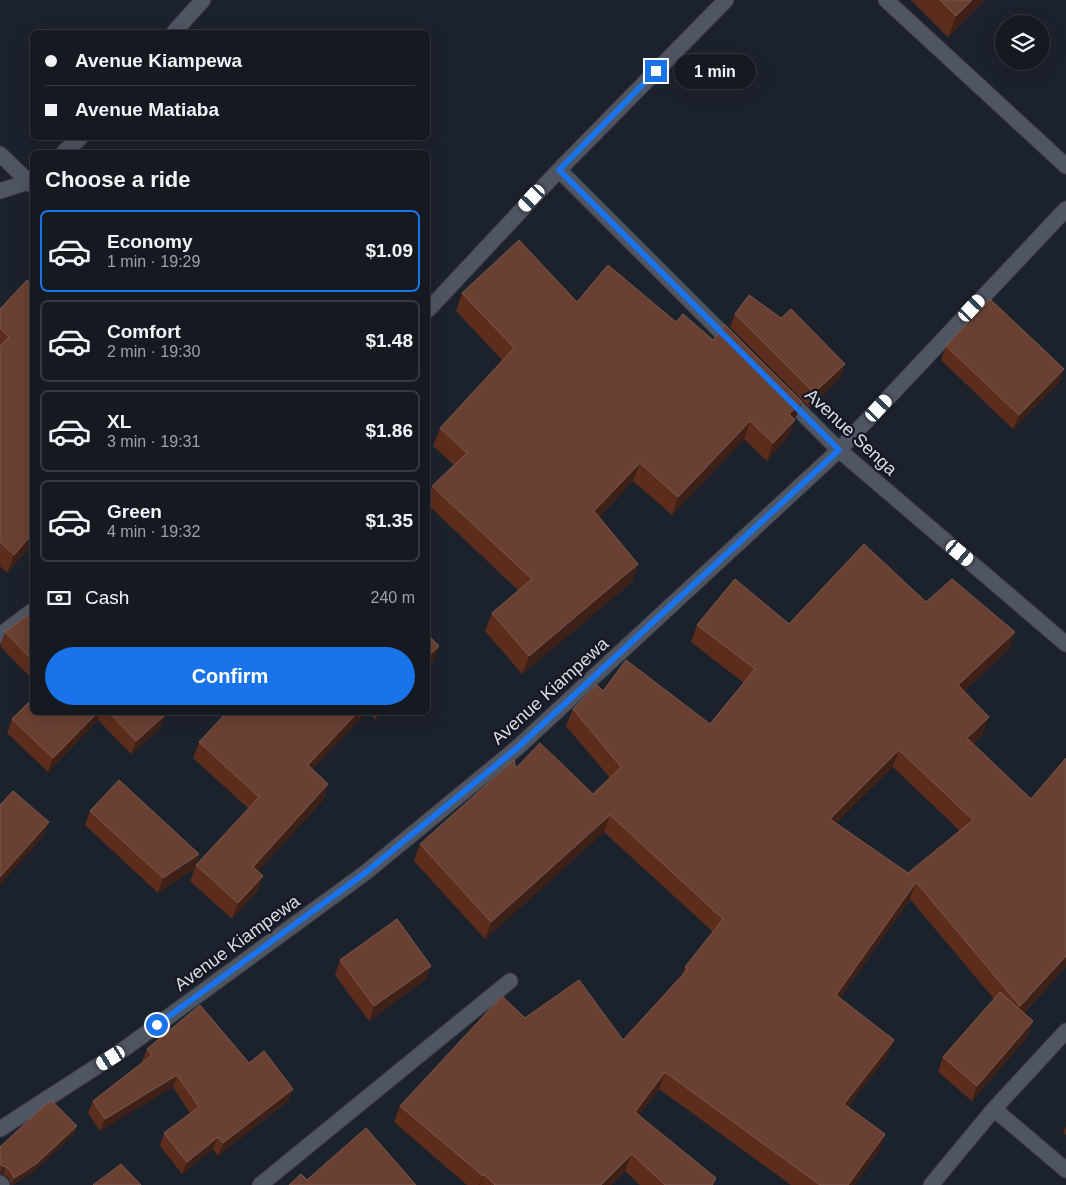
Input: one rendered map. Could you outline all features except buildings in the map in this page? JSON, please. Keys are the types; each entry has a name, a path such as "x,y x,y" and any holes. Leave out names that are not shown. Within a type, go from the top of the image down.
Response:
{"street":[{"path":"176,30 203,0"},
{"path":"430,308 559,170 726,0"},
{"path":"886,0 1066,166"},
{"path":"66,150 78,140"},
{"path":"0,154 30,181"},
{"path":"559,170 741,352"},
{"path":"0,191 30,182"},
{"name":"Avenue Kiampewa","path":"0,1129 127,1047 365,873 517,748 839,450 1066,209"},
{"name":"Avenue Senga","path":"776,387 839,450 1066,644"},
{"path":"0,635 30,612"},
{"path":"260,1185 510,981"},
{"path":"931,1185 994,1109 1066,1031"},
{"path":"994,1109 1066,1170"}],"route":[{"path":"157,1025 365,873 517,748 839,450 559,170 656,71"}]}
